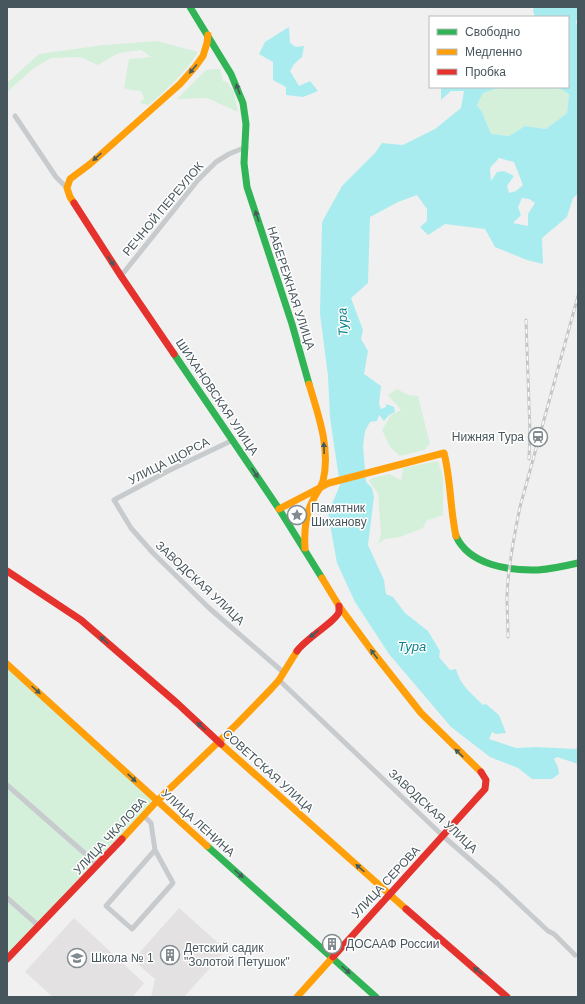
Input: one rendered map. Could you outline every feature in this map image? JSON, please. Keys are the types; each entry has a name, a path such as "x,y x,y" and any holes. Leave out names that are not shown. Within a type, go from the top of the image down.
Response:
{"main road":[{"name":"НАБЕРЕЖНАЯ УЛИЦА","path":"190,7 216,46 233,76 242,99 246,116 247,130 244,170 247,187 292,324 321,425 324,441 321,486 313,498 306,518 303,535 306,552"},
{"path":"67,188 68,182 73,177 90,164 180,84 198,63 205,52 208,43 208,35"},
{"name":"ШИХАНОВСКАЯ УЛИЦА","path":"67,188 67,192 73,204 279,509 339,606 421,713 454,748 480,771 486,780"},
{"path":"279,509 329,483 444,453 449,473 455,528 459,543 469,554 479,560 509,568 532,570 547,569 578,563"},
{"name":"СОВЕТСКАЯ УЛИЦА","path":"7,571 81,620 178,704 218,742 507,997"},
{"name":"УЛИЦА ЧКАЛОВА","path":"7,958 144,816 237,724 278,680 291,658 302,644 335,618 339,612 339,606"},
{"name":"УЛИЦА ЛЕНИНА","path":"7,664 158,802 376,997"},
{"name":"УЛИЦА СЕРОВА","path":"297,997 331,957 444,836 485,788 486,780"}],"street":[{"path":"205,52 216,46"},
{"path":"15,116 56,177 67,188"},
{"name":"РЕЧНОЙ ПЕРЕУЛОК","path":"121,276 198,180 216,162 229,154 246,147"},
{"name":"УЛИЦА ЩОРСА","path":"114,500 168,471 233,440"},
{"name":"ЗАВОДСКАЯ УЛИЦА","path":"114,500 131,528 153,553 209,608 283,672"},
{"name":"ЗАВОДСКАЯ УЛИЦА","path":"278,680 444,836 548,931 554,934 576,954"},
{"path":"7,785 98,865"},
{"path":"144,816 151,823 155,850 172,883 132,929 106,906 155,850"},
{"path":"7,898 39,926"}],"shaded area":[{"path":"179,908 226,950 184,997 151,997 155,979 133,960"},
{"name":"Школа № 1","path":"74,918 144,983 134,995 136,997 53,997 25,972"}],"green space":[{"path":"157,41 198,52 182,74 149,105 140,103 144,98 141,91 124,88 129,59 151,57 141,50 119,53 98,65 80,57 51,58 34,68 7,92 7,83 39,54 103,45"},
{"path":"220,69 223,81 227,82 234,92 238,112 207,98 177,99 206,70"},
{"path":"498,88 559,88 569,94 567,113 546,129 525,126 509,136 491,134 482,112 477,105 483,93"},
{"path":"397,389 408,395 418,396 430,444 424,450 400,456 390,447 382,430 391,415 401,410 388,395"},
{"path":"438,461 443,476 443,515 426,521 423,528 400,537 385,539 378,544 381,534 378,493 369,481 372,478 389,474 401,480 403,468"},
{"path":"7,665 157,801 7,959"}],"water":[{"name":"Тура","path":"534,7 578,7 576,22 578,27 578,194 573,198 567,217 542,238 543,264 527,260 495,247 485,229 445,224 428,235 420,227 427,221 427,209 417,195 398,202 370,217 368,283 351,298 363,330 361,339 368,351 364,374 381,386 379,404 381,409 386,407 386,404 394,407 395,412 389,415 384,421 379,415 377,421 370,422 365,431 363,446 366,482 372,488 374,497 368,545 384,580 386,594 393,597 405,613 428,631 440,651 439,657 450,670 456,669 460,680 470,693 483,705 486,704 499,715 506,733 496,734 492,732 489,739 516,748 578,748 578,764 557,757 554,759 558,767 559,774 552,779 532,779 518,768 490,757 451,727 389,654 355,602 337,563 328,513 340,485 330,418 328,376 320,314 322,222 342,186 375,153 382,143 403,145 435,129 461,108 464,91 451,91 441,100 441,88 498,88 483,93 477,105 482,112 491,134 509,136 525,126 546,129 567,113 569,94 559,88 569,88 569,16 535,16 533,11","holes":["499,158 514,162 523,185 516,191 509,193 507,186 514,176 504,171 497,172 491,181 490,168","522,198 529,199 535,203 528,214 528,226 513,223 521,215 518,207"]},
{"path":"289,27 290,43 296,47 304,46 302,57 294,64 290,71 299,86 310,81 318,91 303,97 286,95 286,87 273,80 273,62 259,54 265,42"}],"railway":[{"path":"508,637 507,596 509,574 520,507 578,296"},
{"path":"526,320 530,433 529,459"}],"traffic: fast":[{"path":"190,7 231,74 243,103 246,124 244,163 247,187 292,324 309,384"},
{"path":"174,354 279,509 322,578"},
{"path":"456,536 462,546 470,554 480,560 503,567 538,570 578,563"},
{"path":"207,846 376,997"}],"traffic: slow":[{"path":"74,203 67,188 70,179 90,164 180,84 203,56 208,35"},
{"path":"305,548 305,529 307,517 310,506 323,481 325,469 322,432 309,384"},
{"path":"279,509 329,483 444,453 456,536"},
{"path":"322,578 339,606 421,713 481,772"},
{"path":"122,839 157,801 271,689 279,680 297,651"},
{"path":"7,664 207,846"},
{"path":"221,744 406,909"},
{"path":"297,997 333,957"}],"traffic: jam":[{"path":"74,203 174,354"},
{"path":"7,571 81,620 178,704 221,744"},
{"path":"297,651 337,616 339,606"},
{"path":"333,957 485,789 486,780 481,772"},
{"path":"7,959 122,839"},
{"path":"406,909 507,997"}],"place":[{"name":"Нижняя Тура","path":"538,437"},
{"name":"Памятник Шиханову","path":"297,515"},
{"name":"ДОСААФ России","path":"332,944"},
{"name":"Детский садик \"Золотой Петушок\"","path":"170,955"},
{"name":"Школа № 1","path":"77,958"}]}
